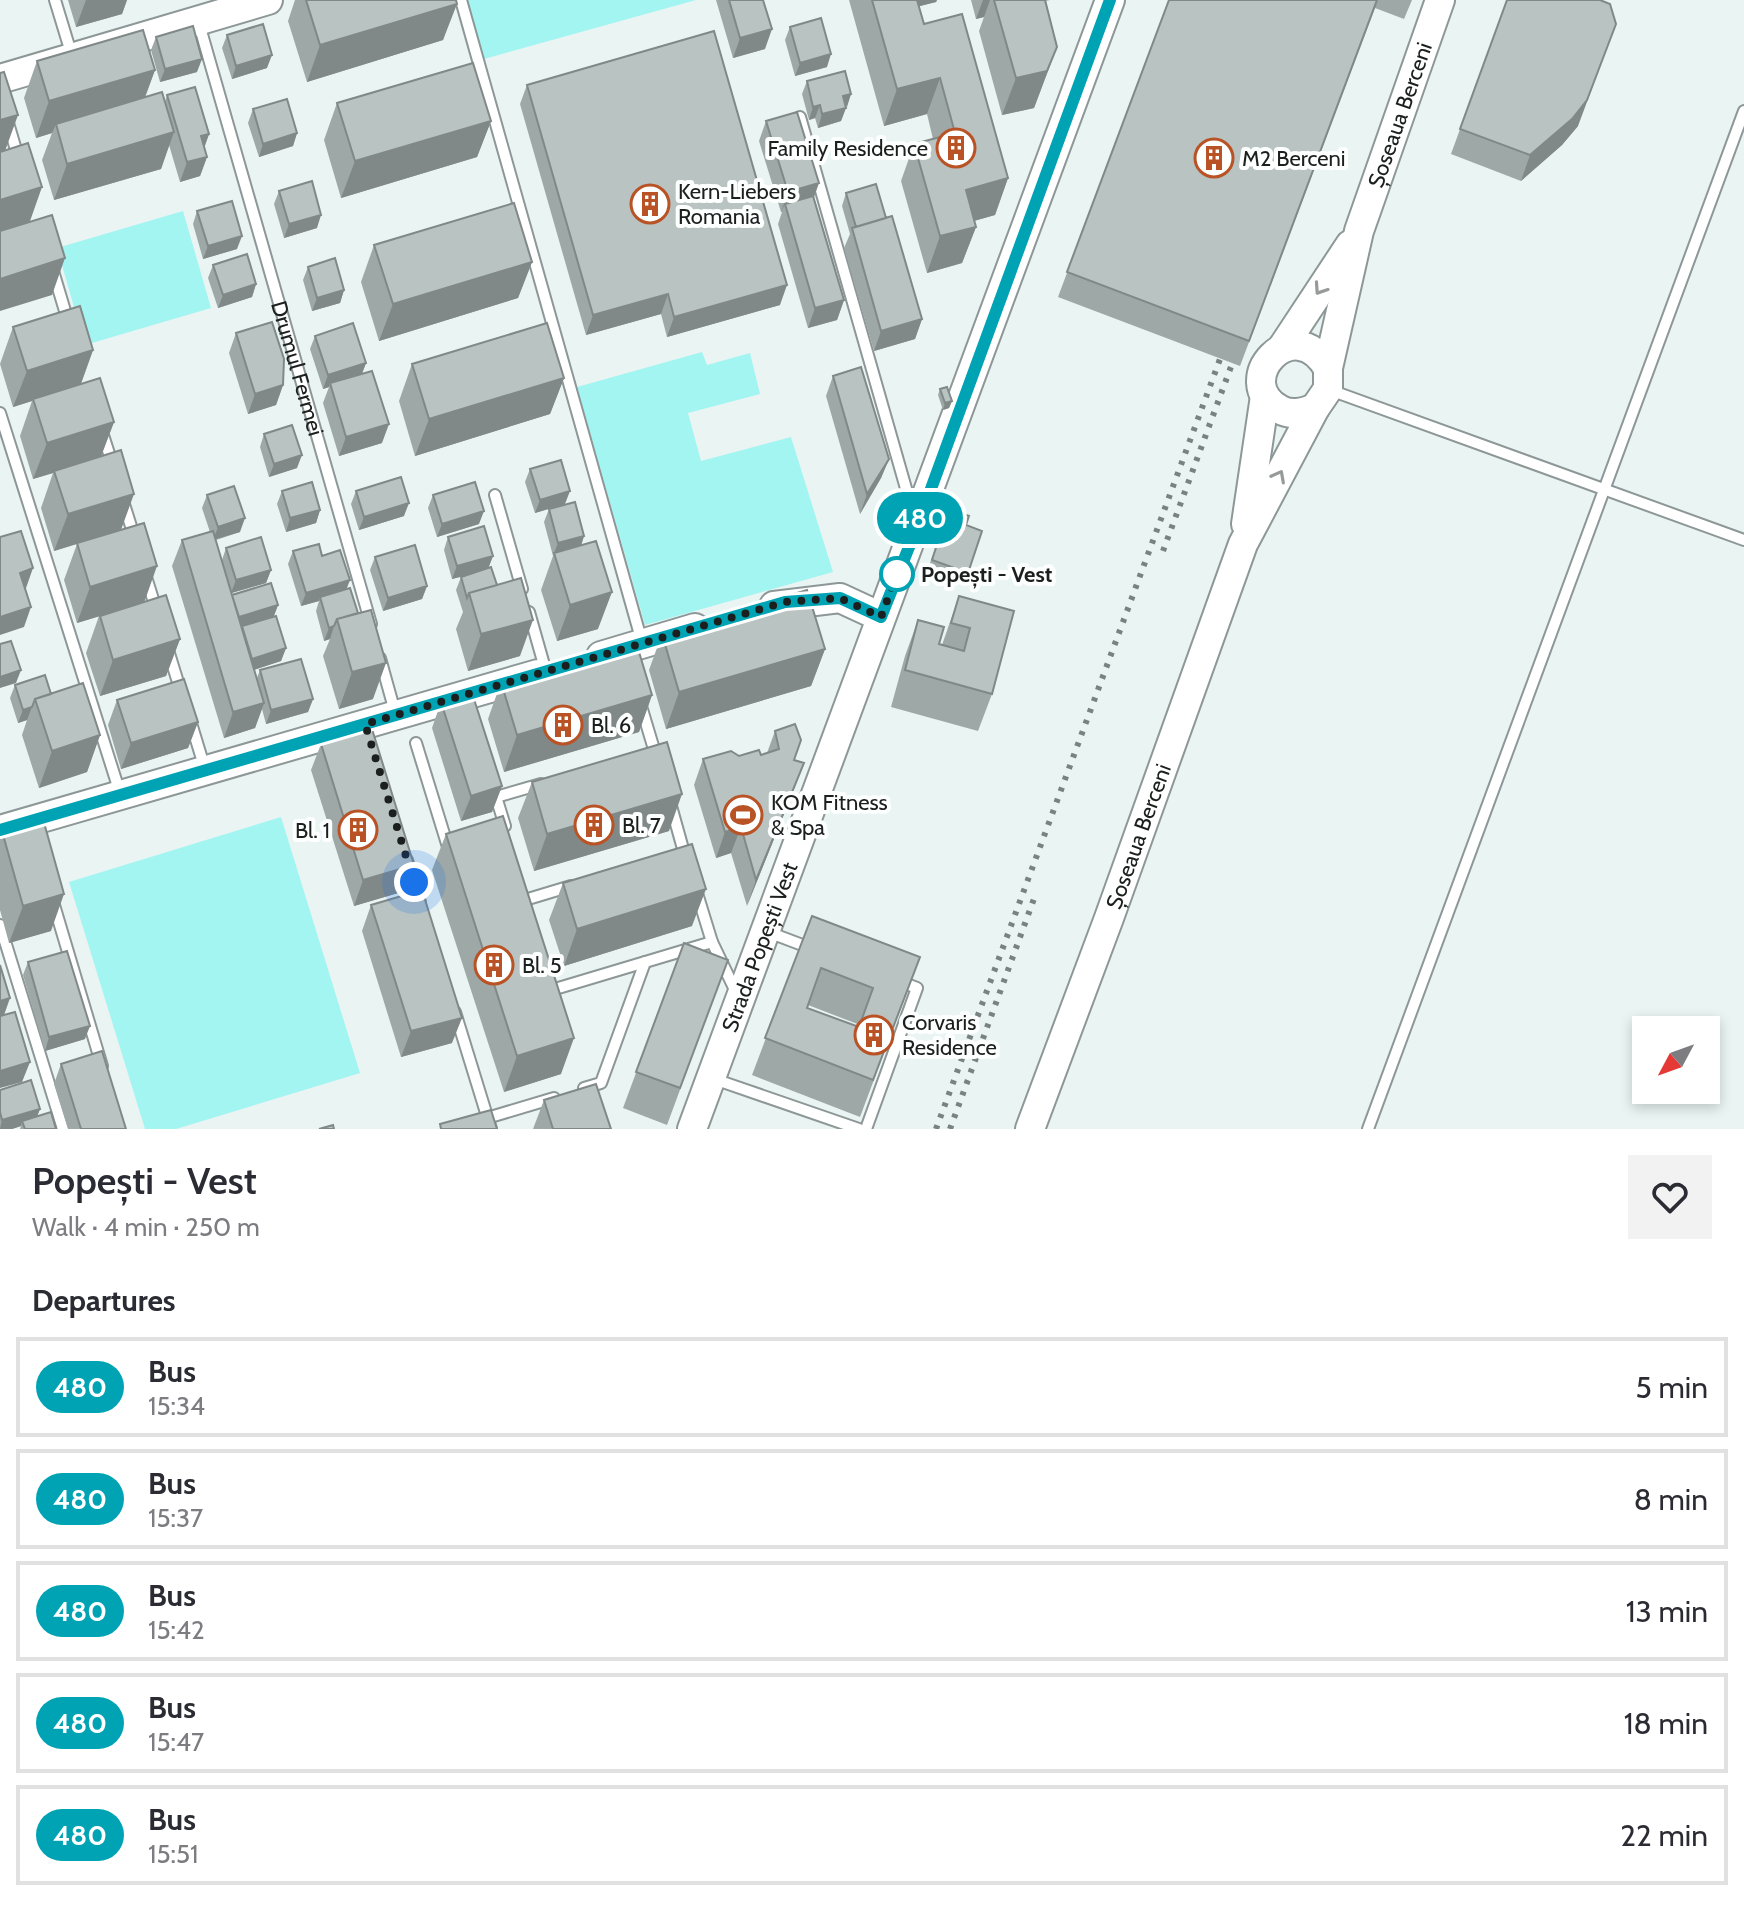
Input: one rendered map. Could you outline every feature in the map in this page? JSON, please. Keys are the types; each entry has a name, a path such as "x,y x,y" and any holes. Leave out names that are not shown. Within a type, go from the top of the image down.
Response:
{"street":[{"path":"0,79 212,12 268,0"},
{"name":"Strada Popești Vest","path":"692,1129 1110,0"},
{"name":"Șoseaua Berceni","path":"1030,1129 1243,544 1324,388 1359,231 1440,0"},
{"name":"Șoseaua Berceni","path":"1243,544 1265,396 1261,374 1265,363 1282,348 1359,231"},
{"path":"1265,396 1282,411 1305,413 1324,388 1313,350 1303,346 1282,348"},
{"path":"742,615 785,602 840,598 881,617"},
{"path":"0,830 32,828 120,795 366,728 396,715 467,700 546,672 631,651 714,623"}],"lane":[{"path":"55,0 73,58"},
{"path":"461,0 631,651"},
{"name":"Drumul Fermei","path":"212,12 300,371 396,715"},
{"path":"0,96 23,171"},
{"path":"1368,1129 1744,111"},
{"path":"800,117 917,527"},
{"path":"50,262 73,337"},
{"path":"1324,388 1744,540"},
{"path":"0,413 120,795"},
{"path":"101,427 114,472"},
{"path":"119,487 137,547"},
{"path":"495,495 546,672"},
{"path":"142,562 160,622"},
{"path":"164,637 183,697"},
{"path":"636,690 658,765"},
{"path":"187,712 205,771"},
{"path":"416,743 450,852 464,848"},
{"path":"640,755 654,750"},
{"path":"488,770 508,835 493,839"},
{"path":"496,797 554,780"},
{"path":"667,794 689,867"},
{"path":"405,852 423,912"},
{"path":"670,856 684,852"},
{"path":"528,899 584,882"},
{"path":"693,882 712,942 740,1000"},
{"path":"524,886 532,914"},
{"path":"49,889 107,1083"},
{"path":"0,925 63,1129"},
{"path":"766,932 820,951"},
{"path":"555,989 712,942"},
{"path":"451,1001 489,1124 601,1083 645,962"},
{"path":"551,974 560,1004"},
{"path":"866,1129 917,988 889,978"},
{"path":"710,1078 859,1129"}],"shaded area":[{"path":"467,0 696,0 484,59"},
{"path":"183,211 211,308 85,345 57,248"},
{"path":"702,352 707,365 750,353 760,394 688,413 701,461 791,437 833,572 645,625 577,387"},
{"path":"281,817 360,1073 176,1129 145,1129 69,882"}],"building":[{"path":"306,0 456,0 457,4 320,45"},
{"path":"729,0 763,0 772,29 740,38"},
{"path":"872,0 917,0 924,24 962,14 1008,178 966,190 976,227 940,236 914,144 955,133 940,78 897,89"},
{"path":"994,0 1045,0 1057,47 1047,71 1016,78"},
{"name":"M2 Berceni","path":"1169,0 1377,0 1249,341 1067,272"},
{"path":"1507,0 1600,0 1610,4 1616,24 1587,100 1572,119 1530,155 1460,129"},
{"path":"821,18 831,54 800,63 790,27"},
{"path":"263,24 272,55 236,66 227,35"},
{"path":"193,26 202,59 165,69 156,37"},
{"path":"143,30 155,70 49,101 37,61"},
{"name":"Kern-Liebers Romania","path":"714,31 787,285 674,317 668,294 593,315 527,85"},
{"path":"473,63 491,121 355,161 337,103"},
{"path":"845,71 851,94 843,96 846,108 822,114 820,105 813,107 807,81"},
{"path":"4,72 18,115 0,120 0,73"},
{"path":"195,87 209,134 201,136 207,157 187,162 167,95"},
{"path":"162,92 174,132 67,164 56,124"},
{"path":"287,99 297,133 263,144 253,109"},
{"path":"797,112 819,183 788,192 766,121"},
{"path":"28,143 42,187 0,200 0,152"},
{"path":"312,181 321,215 289,224 279,191"},
{"path":"876,184 886,218 856,227 846,193"},
{"path":"813,196 844,300 815,308 785,204"},
{"path":"232,201 242,236 208,246 197,211"},
{"path":"514,203 532,262 393,304 374,245"},
{"path":"52,215 65,258 0,279 0,231"},
{"path":"892,216 922,319 881,331 852,228"},
{"path":"247,254 256,284 223,295 213,265"},
{"path":"335,258 344,290 317,298 308,267"},
{"path":"80,306 93,350 27,371 13,327"},
{"path":"272,322 284,359 283,385 255,394 236,333"},
{"path":"353,323 366,363 328,375 315,336"},
{"path":"547,323 564,378 429,419 412,364"},
{"path":"861,367 889,459 867,494 833,376"},
{"path":"372,371 389,424 346,437 330,383"},
{"path":"100,378 114,422 47,443 33,399"},
{"path":"947,387 952,401 945,403 940,389"},
{"path":"292,425 302,455 274,464 264,434"},
{"path":"121,450 134,494 68,514 54,471"},
{"path":"561,460 570,491 540,500 530,469"},
{"path":"401,477 409,503 364,517 356,491"},
{"path":"312,482 320,510 290,518 282,491"},
{"path":"475,482 484,511 442,524 433,495"},
{"path":"234,486 245,518 218,527 207,495"},
{"path":"575,502 584,536 558,543 549,509"},
{"path":"954,511 969,516 966,525 982,531 968,573 932,560 946,517 951,518"},
{"path":"144,523 157,566 90,587 77,543"},
{"path":"484,526 493,556 457,566 448,537"},
{"path":"21,531 33,568 20,573 31,607 0,617 0,537"},
{"path":"213,531 264,703 233,712 182,540"},
{"path":"261,537 271,570 236,580 226,548"},
{"path":"596,541 612,592 570,605 554,553"},
{"path":"319,544 322,556 340,550 350,580 306,593 293,551"},
{"path":"415,545 427,586 388,598 375,557"},
{"path":"491,567 497,585 469,593 467,598 461,577"},
{"path":"521,578 533,620 481,634 469,593"},
{"path":"271,583 278,605 239,617 232,595"},
{"path":"350,588 358,613 337,619 334,626 329,628 320,597"},
{"path":"807,590 825,649 679,692 662,634"},
{"path":"166,595 180,639 113,660 100,616"},
{"path":"959,596 1014,611 992,694 905,670 918,620 944,627 939,644 964,651 970,628 951,623"},
{"path":"371,610 386,663 352,672 337,619"},
{"path":"276,616 286,648 252,659 242,626"},
{"path":"11,641 21,670 0,677 0,644"},
{"path":"636,642 652,695 517,735 501,682"},
{"path":"301,659 313,699 271,710 260,670"},
{"path":"45,675 51,694 35,699 32,707 23,710 15,685"},
{"path":"184,679 198,722 131,743 117,700"},
{"path":"83,683 100,735 52,751 35,699"},
{"path":"472,693 502,786 471,796 441,702"},
{"name":"KOM Fitness & Spa","path":"795,724 801,740 794,760 804,763 756,880 741,827 725,832 703,759 731,751 739,756 759,750 761,755 779,749 775,731"},
{"path":"372,729 414,865 363,880 321,744"},
{"path":"667,742 682,794 547,834 532,782"},
{"path":"503,816 574,1038 517,1056 446,834"},
{"path":"43,819 64,894 23,906 2,831"},
{"path":"692,844 706,889 577,929 563,883"},
{"path":"422,890 462,1018 411,1031 371,905"},
{"path":"812,916 920,957 873,1080 765,1038","holes":["821,968 873,988 859,1027 807,1008"]},
{"path":"684,943 728,960 680,1088 636,1072"},
{"path":"67,951 90,1026 49,1037 28,962"},
{"path":"0,965 10,998 0,1001"},
{"path":"15,1012 30,1062 0,1071 0,1016"},
{"path":"102,1051 126,1129 81,1129 61,1064"},
{"path":"31,1080 40,1109 2,1120 0,1090"},
{"path":"596,1084 611,1129 553,1129 544,1100"},
{"path":"491,1110 497,1129 441,1129 440,1124"},
{"path":"51,1112 56,1129 25,1129 22,1121"}],"railway":[{"path":"936,1129 1220,359"},
{"path":"1163,551 1232,364"},
{"path":"950,1129 1035,896"}],"bus line":[{"name":"480","path":"0,830 785,602 840,598 881,617 917,527 1110,0"}],"place":[{"name":"Family Residence","path":"956,148"},
{"name":"M2 Berceni","path":"1214,158"},
{"name":"Kern-Liebers Romania","path":"650,204"},
{"name":"Popești - Vest","path":"897,574"},
{"name":"Bl. 6","path":"563,725"},
{"name":"KOM Fitness & Spa","path":"743,815"},
{"name":"Bl. 7","path":"594,825"},
{"name":"Bl. 1","path":"358,830"},
{"name":"Bl. 5","path":"494,965"},
{"name":"Corvaris Residence","path":"874,1035"}],"route":[{"path":"414,882 365,724 785,602 840,598 881,617 899,568 897,574"}]}
